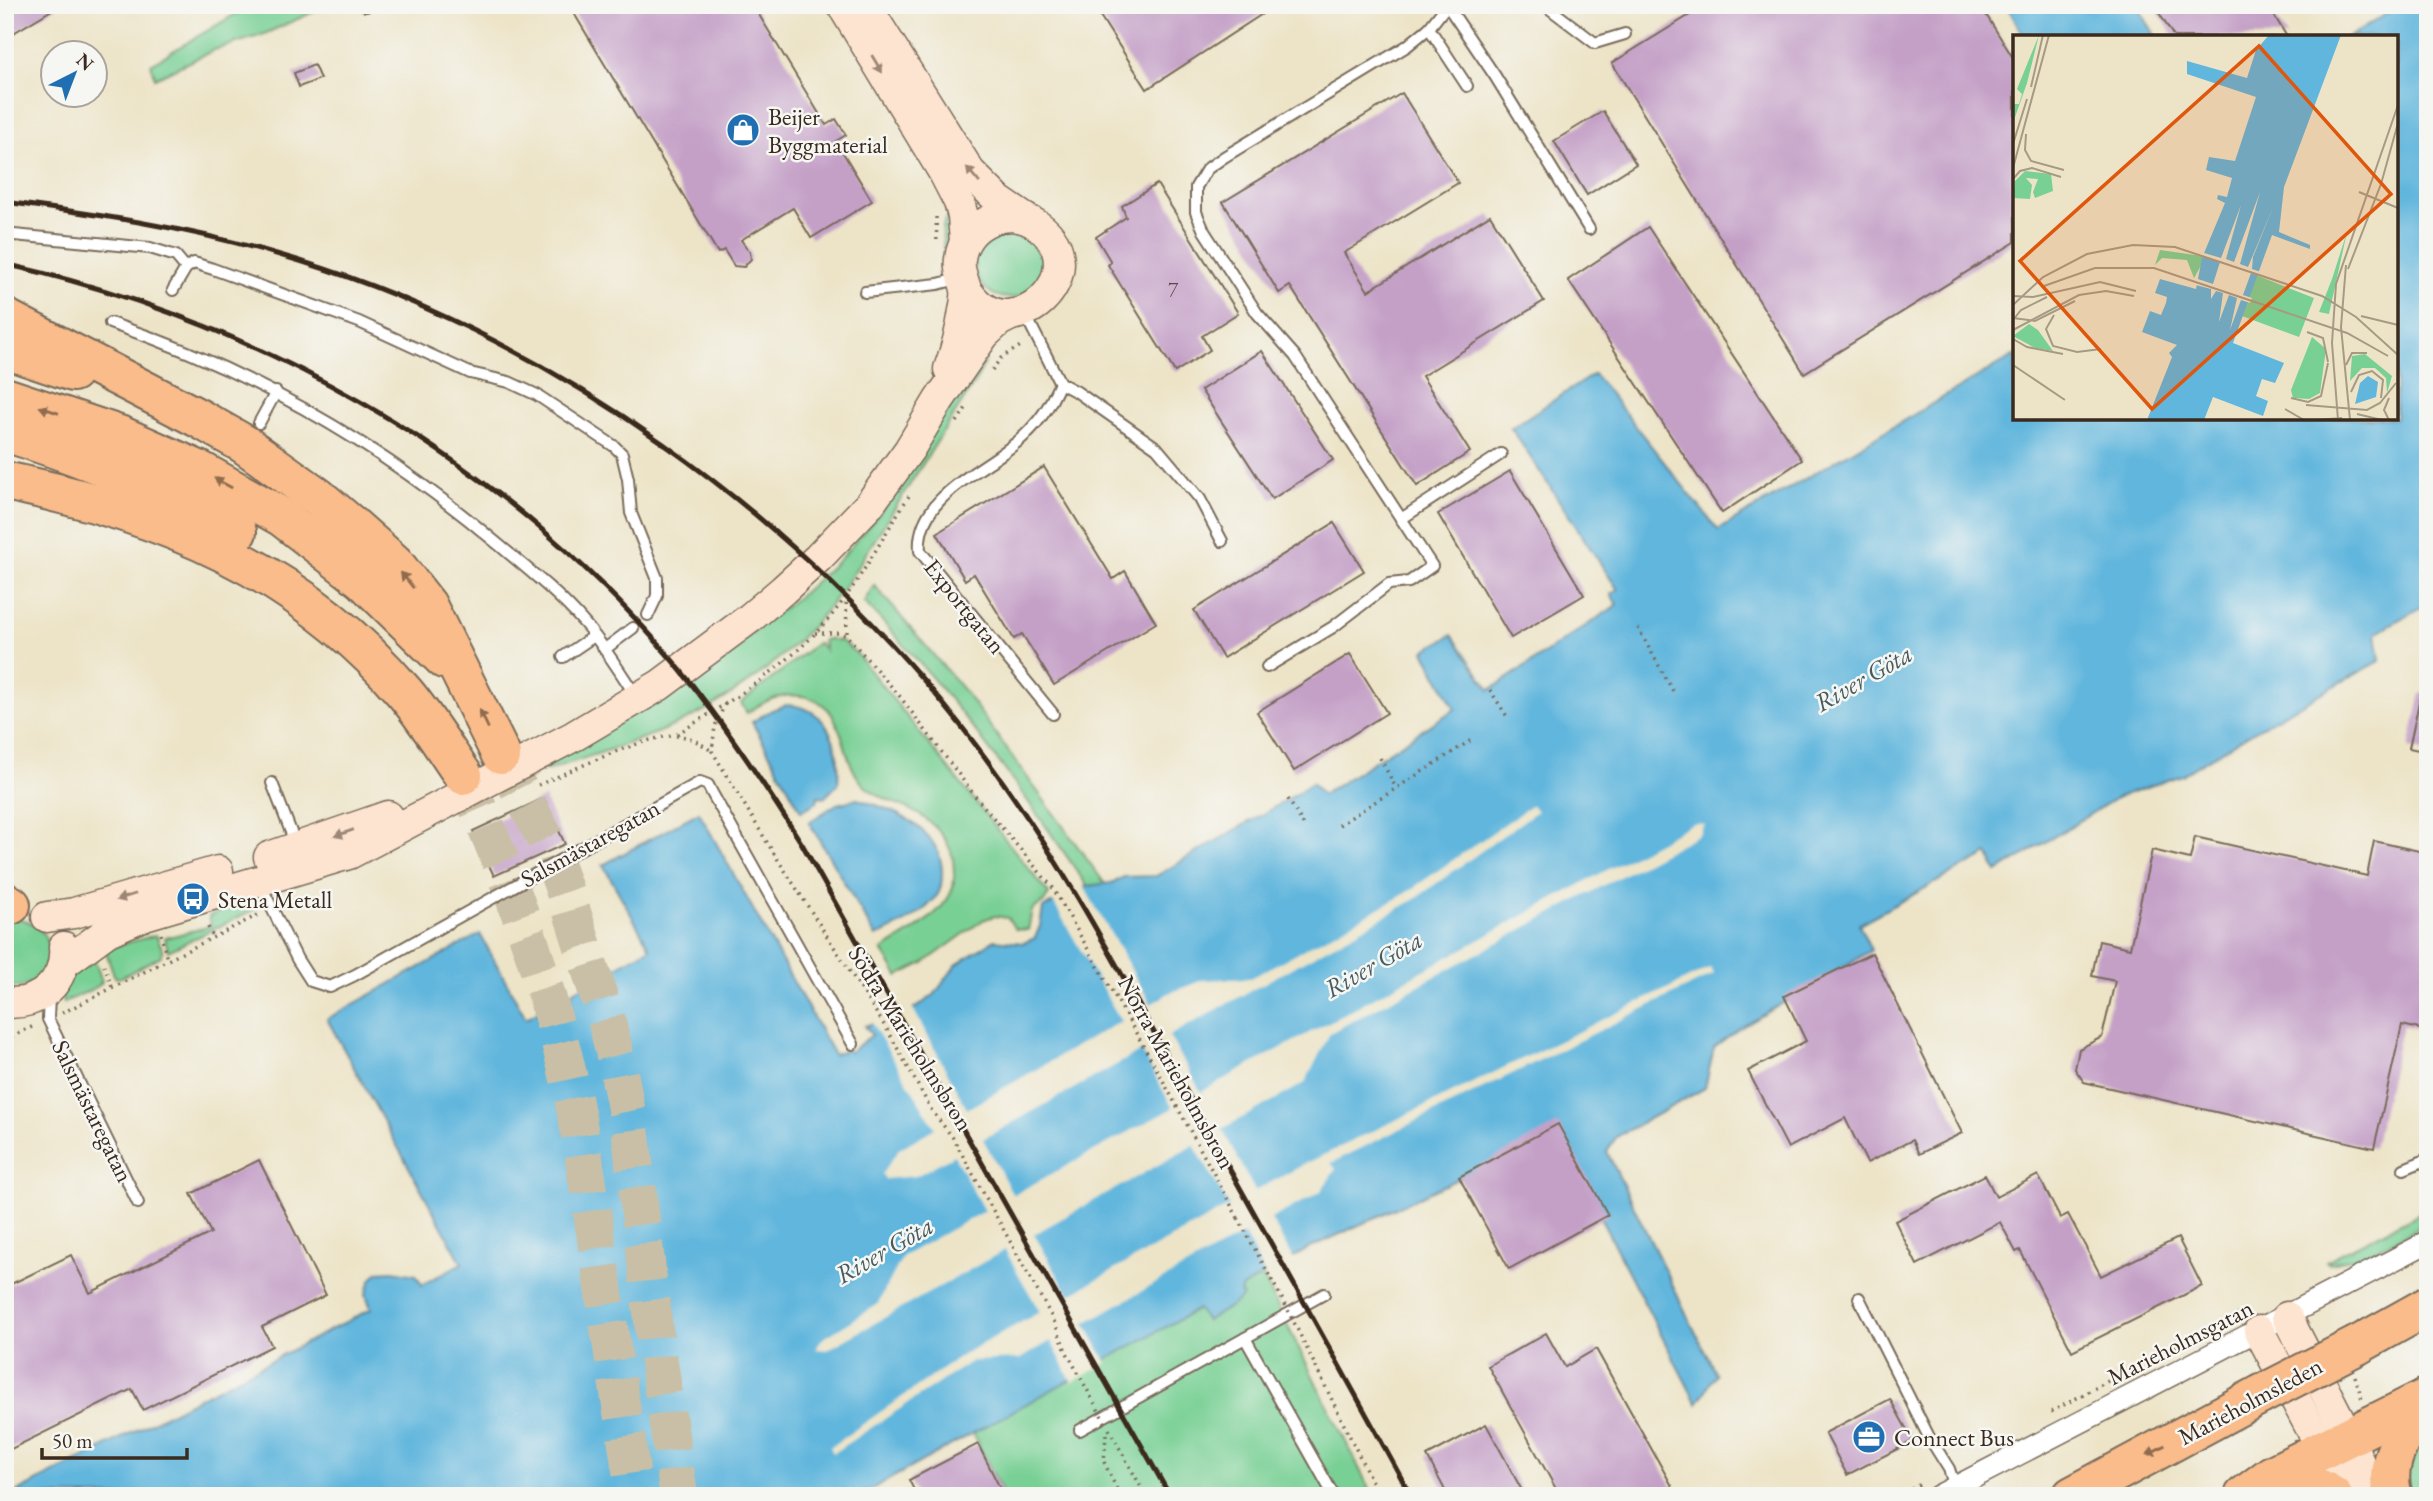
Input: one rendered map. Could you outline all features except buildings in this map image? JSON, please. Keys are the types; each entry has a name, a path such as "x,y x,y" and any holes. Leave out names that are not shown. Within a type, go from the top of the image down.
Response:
{"highway":[{"path":"5,318 244,444 318,497 394,563 427,605 501,755"},
{"path":"5,349 200,419"},
{"path":"5,397 122,436 201,471 282,517 363,580 467,683"},
{"path":"5,432 59,450 161,492 266,550 300,575 379,650 410,690 426,722"},
{"path":"5,484 104,504 212,545 264,573 334,624 380,667 405,693 470,780"},
{"name":"Marieholmsleden","path":"2072,1496 2268,1405 2363,1355 2428,1306"},
{"name":"Marieholmsleden","path":"2363,1355 2428,1334"},
{"path":"2250,1492 2272,1475 2427,1397"},
{"path":"2393,1496 2389,1484 2392,1461 2406,1430 2427,1397"},
{"name":"Marieholmsleden","path":"2127,1496 2268,1405"},
{"path":"2250,1492 2302,1483 2317,1486 2333,1496"}],"street":[{"path":"842,5 944,173 959,202 965,242"},
{"path":"11,1003 35,999 82,948 118,926 192,899 259,881 301,858 470,780 574,736 637,699 750,618 818,558 883,487 909,450 953,403 984,335 999,321 1024,321 1049,295 1056,281 1058,266 1056,250 1049,237 1038,226 999,201 970,172 866,5"},
{"path":"953,403 961,331 948,284 960,260 965,242 978,226 990,219 1004,216 1024,218"},
{"path":"948,284 986,309 1024,321"},
{"path":"47,917 74,913 144,891 301,858"},
{"path":"7,904 30,907 47,917 56,927 64,951 57,976"},
{"name":"Marieholmsgatan","path":"1947,1491 2428,1242"},
{"path":"2287,1317 2335,1443 2343,1496"},
{"path":"2259,1331 2373,1496"}],"lane":[{"path":"1267,667 1333,627 1389,584 1409,582 1432,566 1295,356 1257,313 1204,231 1196,212 1196,187 1207,169 1407,46 1429,28 1447,5 1495,76 1589,229"},
{"path":"1545,5 1595,43 1625,34"},
{"path":"1429,28 1467,86"},
{"path":"13,235 150,248 176,256 186,268"},
{"path":"173,290 186,268 194,263 213,269 359,322 470,373 509,382 537,395 614,446 622,454 628,479 631,513 657,578 657,596 648,615"},
{"path":"865,292 948,284"},
{"path":"1024,321 1060,383 1157,448 1200,499 1222,541"},
{"path":"110,323 198,355 276,392 363,442 456,508 544,583 605,649 637,699"},
{"name":"Exportgatan","path":"1053,714 920,551 919,537 926,517 946,494 1022,438 1046,413 1060,383"},
{"path":"259,423 276,392"},
{"path":"1401,519 1501,454"},
{"path":"605,649 633,628"},
{"path":"563,657 594,636"},
{"name":"Salsmästaregatan","path":"259,881 310,981 330,987 700,782 708,785 853,1044"},
{"path":"272,783 301,858"},
{"path":"11,1003 48,1019 57,976"},
{"name":"Salsmästaregatan","path":"48,1019 138,1203"},
{"path":"2404,1169 2428,1160"},
{"path":"1080,1430 1324,1294"},
{"name":"Marieholmsgatan","path":"1859,1298 1948,1469 1947,1491"},
{"path":"1245,1338 1334,1496"}],"path":[{"path":"936,213 948,284"},
{"path":"988,375 1024,321"},
{"path":"952,430 953,403"},
{"path":"725,704 715,726 712,751 694,740 675,735 780,665 815,633 872,559 914,488"},
{"path":"815,633 848,636 846,596"},
{"path":"1639,628 1674,693"},
{"name":"Norra Marieholmsbron","path":"848,636 898,694 975,796 1053,888 1162,1079 1287,1308 1379,1496"},
{"path":"1490,690 1508,718"},
{"path":"1339,825 1474,739"},
{"name":"Södra Marieholmsbron","path":"712,751 888,1031 932,1111 953,1138 1054,1321 1066,1351 1106,1424"},
{"path":"1380,758 1396,788"},
{"path":"1287,799 1306,829"},
{"path":"208,927 213,937"},
{"path":"1106,1424 1104,1462 1121,1496"},
{"path":"1106,1424 1146,1496"}],"green space":[{"path":"251,5 329,5 262,35 214,50 155,78 151,64"},
{"path":"954,210 949,248 944,250 944,223"},
{"path":"1009,230 1022,232 1033,240 1041,251 1041,277 1033,288 1022,296 1009,298 996,296 985,288 977,277 975,264 977,251 985,240 996,232"},
{"path":"980,354 985,361 978,377 851,577 833,602 791,647 742,687 689,719 619,747 549,770 540,769 746,638 804,592 840,559 879,514"},
{"path":"874,585 966,693 1105,884 1087,886 982,739 925,669 864,602"},
{"path":"823,640 841,641 856,653 1049,894 1043,903 1032,910 1028,930 1015,929 1008,918 994,916 983,920 924,963 898,976 882,950 924,923 949,897 953,887 954,870 946,841 923,817 866,787 851,763 836,721 817,701 801,696 779,697 747,713 741,703 817,643 825,650"},
{"path":"247,902 256,909 168,951 165,938 211,926 209,916"},
{"path":"18,918 34,924 44,935 49,947 49,960 44,972 35,981 22,986 5,986 5,919"},
{"path":"156,935 163,950 161,956 116,978 105,949"},
{"path":"92,951 102,982 63,1003 62,996 67,983"},
{"path":"2428,1209 2428,1223 2363,1257 2328,1263 2326,1261"},
{"path":"1262,1275 1373,1496 1004,1496 972,1432 1198,1309 1206,1321 1240,1293 1241,1288"},
{"path":"2428,1420 2428,1496 2408,1496 2408,1473"}],"water":[{"path":"2006,5 2137,5 2155,35 2024,35"},
{"name":"River Göta","path":"2428,5 2428,616 2421,607 2376,633 2380,661 2260,727 2182,775 2118,797 1997,872 1988,854 1859,924 1871,950 1738,1030 1714,1048 1705,1088 1616,1137 1607,1152 1716,1374 1697,1404 1556,1133 1310,1248 1242,1288 1240,1293 1243,1296 1239,1301 1206,1321 1198,1309 859,1496 9,1496 371,1309 366,1294 371,1280 378,1272 393,1271 416,1275 422,1285 462,1263 327,1019 480,934 526,1018 650,948 603,865 699,812 834,1055 846,1050 850,1052 872,1035 865,1026 917,1007 934,995 956,965 994,940 1023,943 1035,938 1043,908 1087,886 1111,883 1124,877 1156,876 1312,783 1322,795 1455,709 1424,651 1452,635 1490,690 1617,605 1611,594 1618,590 1511,428 1594,374 1718,530 2013,356 2013,420 2398,420 2398,35 2352,35 2396,8"},
{"path":"786,705 801,707 822,721 829,731 837,756 838,784 825,797 818,796 817,802 801,811 752,722"},
{"path":"857,799 900,815 913,823 934,844 940,858 942,884 932,901 910,919 876,937 809,822 837,804"}],"pier":[{"path":"1532,805 1537,811 1412,901 1169,1036 1201,1092 1693,823 1704,824 1699,834 1330,1033 1305,1083 1222,1129 1255,1191 1305,1164 1710,968 1714,974 1331,1163 1336,1169 1320,1192 1271,1219 1294,1261 1266,1277 1244,1234 1085,1323 1107,1363 1072,1382 1051,1341 1020,1359 972,1361 833,1453 830,1447 967,1352 1040,1312 1005,1250 827,1350 816,1349 821,1340 877,1305 903,1256 984,1211 954,1155 916,1176 885,1179 882,1174 899,1149 935,1128 870,1020 911,1005 967,1109 1121,1021 1052,900 1083,885 1151,1004 1169,993 1203,980 1251,978 1403,895","holes":["1141,1051 1173,1108 1013,1195 983,1139","1194,1145 1229,1206 1069,1295 1034,1234"]}],"tunnel":[{"path":"501,755 547,842 607,1022 617,1063 630,1128 654,1329 679,1496"},
{"path":"463,775 492,839 517,905 540,972 566,1066 582,1149 635,1496"}],"railway":[{"path":"5,202 140,222 273,253 374,287 473,330 570,383 662,443 750,510 832,583 907,662 975,744 1036,831 1118,967 1411,1496"},
{"path":"5,264 97,288 187,319 275,357 359,401 439,451 515,508 587,570 654,639 732,738 802,844 1170,1496"}],"place":[{"name":"Beijer Byggmaterial","path":"743,130"},
{"name":"Stena Metall","path":"193,899"},
{"name":"Connect Bus","path":"1869,1437"}]}
